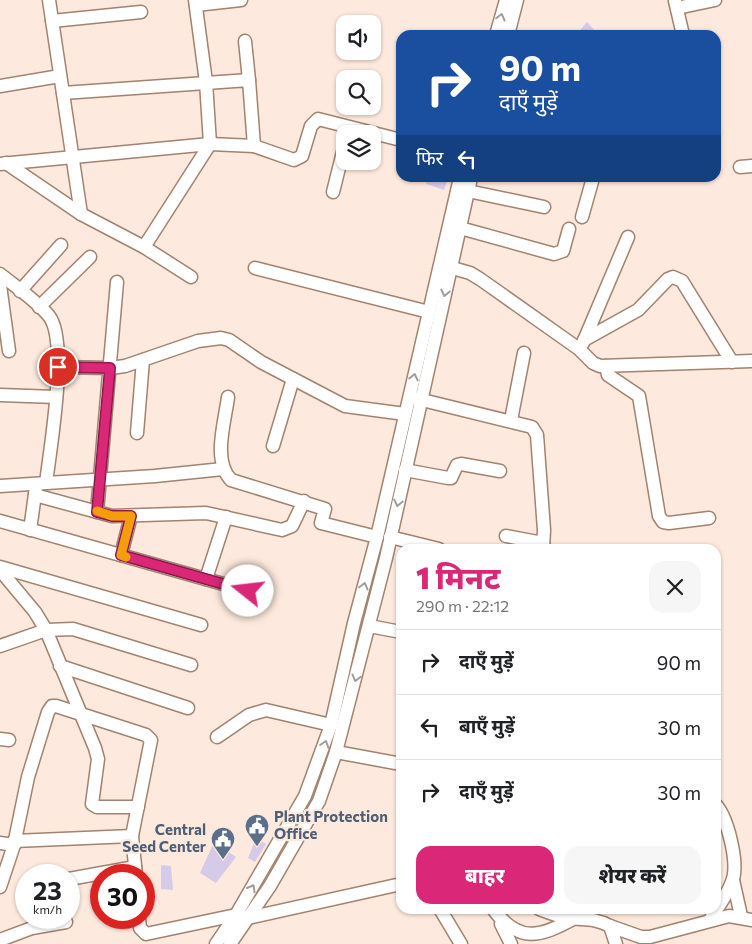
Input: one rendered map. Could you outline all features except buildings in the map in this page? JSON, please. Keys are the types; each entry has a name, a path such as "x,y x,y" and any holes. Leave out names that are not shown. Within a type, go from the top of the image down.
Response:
{"street":[{"path":"49,0 81,214"},
{"path":"144,248 210,144 206,82 195,2 240,0"},
{"path":"497,30 506,0"},
{"path":"509,30 517,0"},
{"path":"682,30 676,4 715,0"},
{"path":"52,21 141,12"},
{"path":"245,41 254,146"},
{"path":"0,86 60,76"},
{"path":"63,93 249,80"},
{"path":"3,164 210,144 254,146 294,160 302,156 314,121 324,119 338,125"},
{"path":"381,136 396,139"},
{"path":"3,164 81,214 144,248 191,277"},
{"path":"333,192 338,170"},
{"path":"230,944 242,917 305,796 331,725 405,414 415,398 445,266 459,182"},
{"path":"216,944 270,886 319,801 336,752 362,657 405,470 429,312 460,228 470,182"},
{"path":"582,217 592,182"},
{"path":"468,190 544,207"},
{"path":"460,228 554,254 563,251 569,229"},
{"path":"581,345 628,237"},
{"path":"20,291 61,245"},
{"path":"39,308 90,258"},
{"path":"445,266 480,279 581,345 593,363 606,366 752,361"},
{"path":"255,268 429,312"},
{"path":"0,274 50,317 56,335 58,367 56,397 30,530"},
{"path":"581,345 638,310 668,279 673,277 682,281 732,362"},
{"path":"97,512 117,282"},
{"path":"0,285 8,351"},
{"path":"58,367 110,368 143,360 198,341 221,338 229,340 261,362 345,406 405,414"},
{"path":"511,420 524,354"},
{"path":"137,432 143,360"},
{"path":"606,366 608,375 639,396 659,516 663,522 709,518"},
{"path":"273,446 292,379"},
{"path":"0,395 56,397"},
{"path":"228,397 221,457 223,469 231,480 304,500 325,509 321,523 377,537"},
{"path":"415,398 511,420 532,427 537,435 543,544"},
{"path":"405,470 445,478 451,478 458,465 461,464 500,471"},
{"path":"0,486 39,487 223,469"},
{"path":"39,487 97,512 112,516 190,513 226,517 282,530 289,529 292,526 304,500"},
{"path":"121,555 131,516"},
{"path":"206,579 226,517"},
{"path":"0,521 248,591"},
{"path":"506,536 536,544"},
{"path":"390,537 419,544"},
{"path":"372,555 386,558"},
{"path":"0,568 201,625"},
{"path":"0,568 35,612 46,630 98,759 92,804 96,807 138,807"},
{"path":"369,626 396,631"},
{"path":"0,646 46,630 73,629 191,665"},
{"path":"347,654 362,657"},
{"path":"60,666 188,708"},
{"path":"0,887 14,843 28,776 50,708 56,706 81,716 149,736 151,744 132,836 134,864"},
{"path":"217,737 249,715 266,710 331,725"},
{"path":"336,752 396,763"},
{"path":"555,914 564,917 592,918 641,937 650,937 729,916 746,918 733,880 734,858 724,814 721,810"},
{"path":"0,843 132,836"},
{"path":"721,901 733,880"},
{"path":"141,929 146,934 242,917 396,885"},
{"path":"443,914 461,944"},
{"path":"496,914 511,944"},
{"path":"497,914 510,929 534,935 546,934 575,918"},
{"path":"710,920 713,914"},
{"path":"610,926 616,944"},
{"path":"0,940 29,929"}],"slow traffic":[{"path":"97,511 112,516 131,516 121,555 126,557"}],"place":[{"name":"Plant Protection Office","path":"257,847"},
{"name":"Central Seed Center","path":"223,860"}],"route":[{"path":"58,367 110,368 97,512 112,516 131,516 121,555 248,591"}]}
